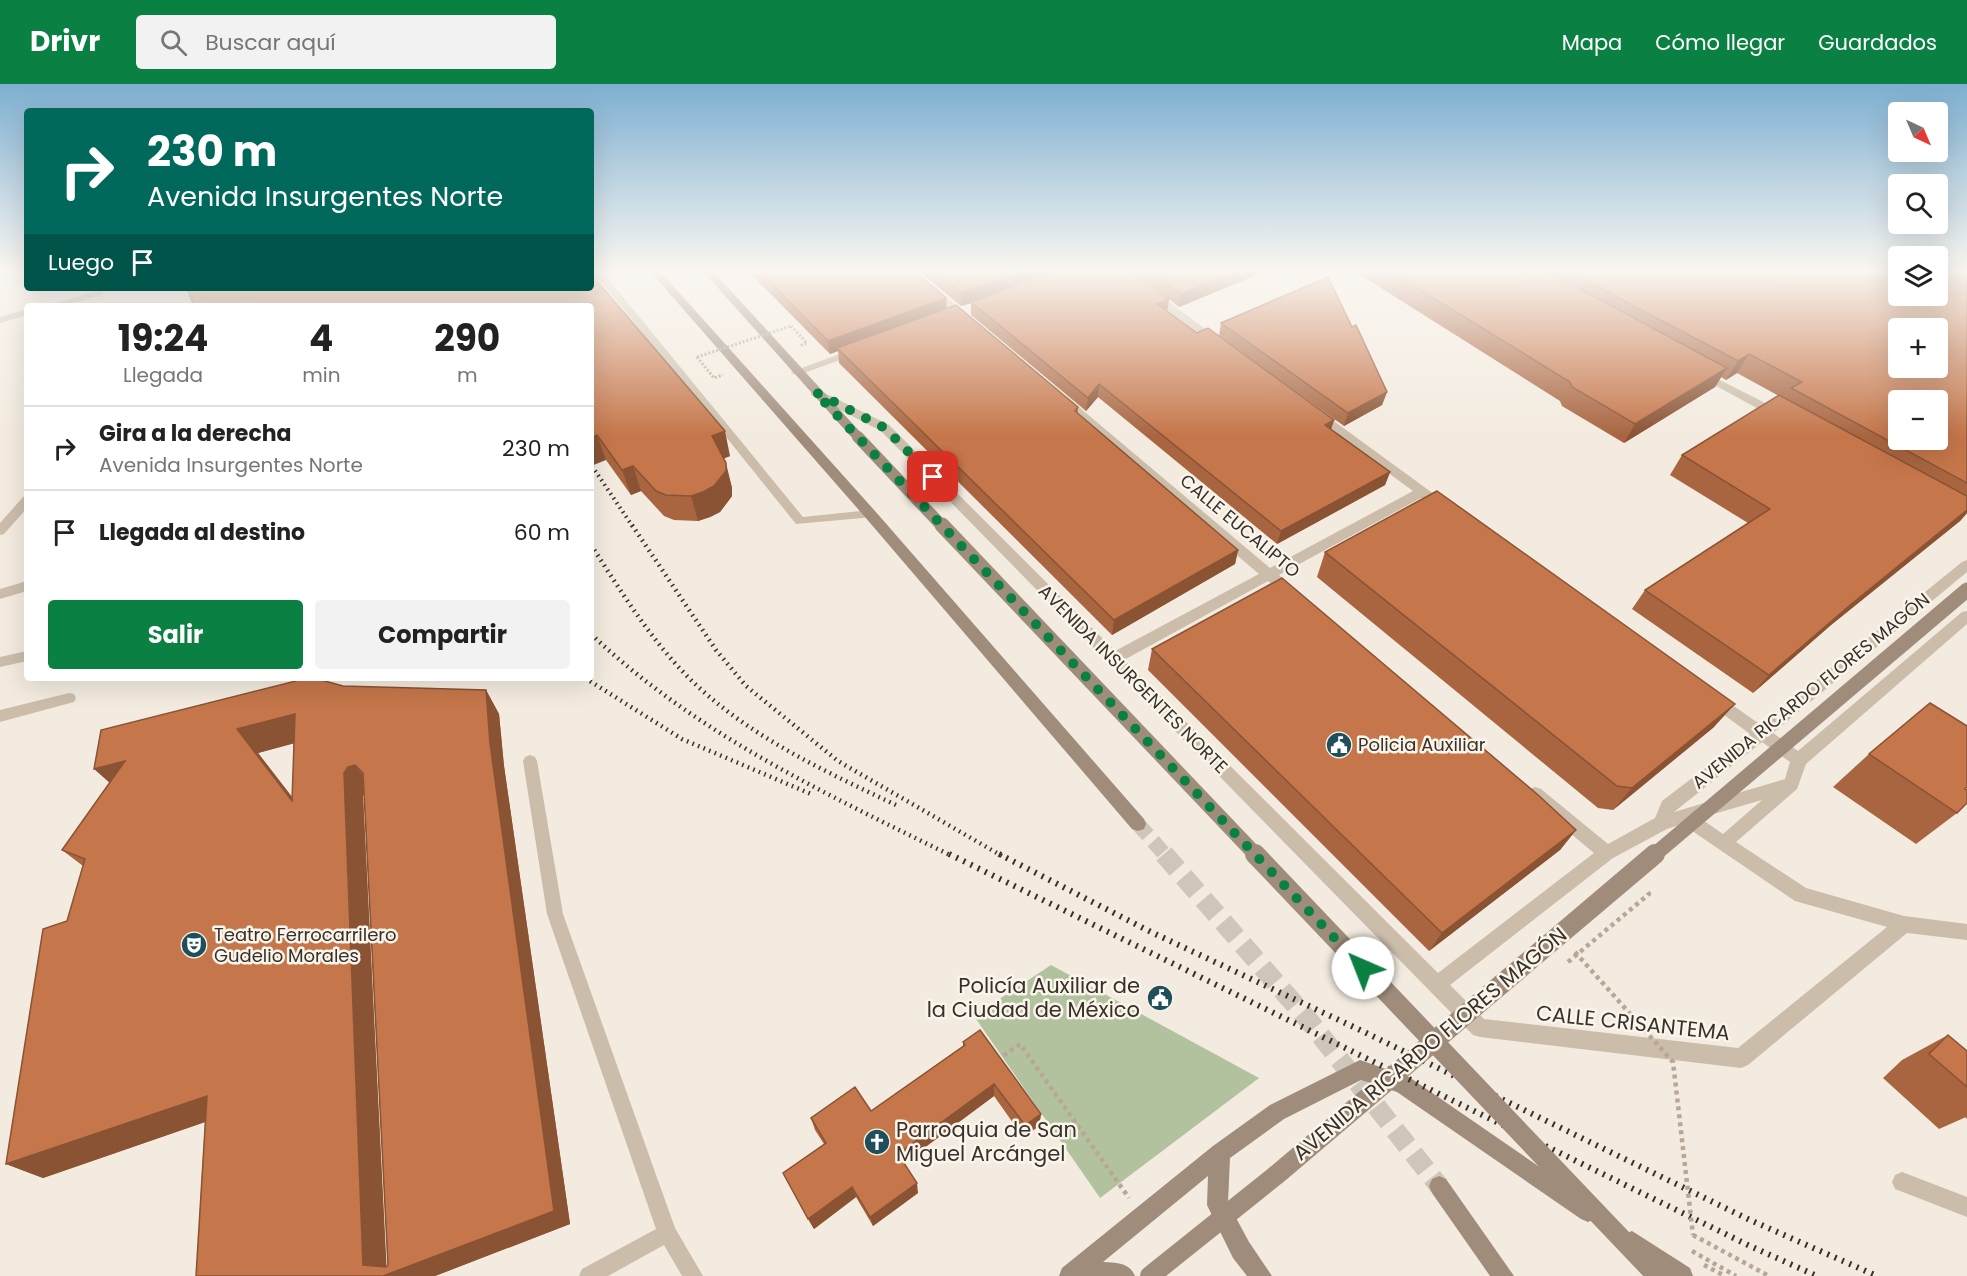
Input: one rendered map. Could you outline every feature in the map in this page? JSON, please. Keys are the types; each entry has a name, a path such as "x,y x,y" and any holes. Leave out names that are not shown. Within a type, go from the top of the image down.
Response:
{"main road":[{"path":"702,325 870,514 1138,824"},
{"name":"AVENIDA INSURGENTES NORTE","path":"755,325 815,392 1657,1276"},
{"name":"AVENIDA RICARDO FLORES MAGÓN","path":"1150,1276 1275,1176 1967,590"},
{"path":"1073,1274 1220,1153 1277,1112 1360,1070 1402,1084 1682,1276"},
{"path":"1220,1153 1217,1205 1240,1250 1261,1276"},
{"path":"1439,1185 1503,1276"},
{"path":"1073,1274 1121,1274 1124,1276"}],"street":[{"path":"974,325 979,329"},
{"path":"1193,325 1231,352"},
{"path":"797,372 872,345"},
{"path":"1686,365 1790,422"},
{"name":"CALLE EUCALIPTO","path":"1051,390 1305,604"},
{"name":"AVENIDA INSURGENTES NORTE","path":"815,392 885,428 1436,985"},
{"path":"1308,408 1451,513"},
{"path":"1113,659 1422,492"},
{"name":"AVENIDA RICARDO FLORES MAGÓN","path":"1668,806 1761,734 1967,564"},
{"path":"1724,843 1791,784 1799,760 1967,616"},
{"path":"1703,692 1799,760"},
{"name":"AVENIDA RICARDO FLORES MAGÓN","path":"1436,985 1607,853 1662,823 1791,784"},
{"path":"1525,785 1607,853"},
{"path":"1662,823 1668,806 1801,895 1904,924 1967,932"},
{"name":"CALLE CRISANTEMA","path":"1436,985 1480,1028 1741,1058 1904,924"},
{"path":"1902,1182 1967,1207"}],"lane":[{"path":"640,325 800,520 870,514"},
{"path":"0,531 24,503"},
{"path":"0,594 24,587"},
{"path":"0,662 24,657"},
{"path":"0,716 69,698"},
{"path":"530,761 555,914 667,1233 693,1276"},
{"path":"589,1276 667,1233"}],"path":[{"path":"714,378 697,357 791,326 807,343"},
{"path":"1570,947 1673,1062 1694,1234 1769,1276"},
{"path":"994,1061 1020,1044 1142,1216"},
{"path":"1684,1254 1685,1247 1736,1276"}],"green space":[{"path":"1051,965 1259,1078 1100,1198 974,1016"}],"building":[{"path":"594,325 634,325 725,431 712,436 726,463 726,471 714,486 703,492 691,496 666,495 656,491 633,466 622,470 597,435 594,436"},
{"path":"812,325 873,325 828,341"},
{"path":"902,325 979,325 1078,407 1075,411 1238,550 1114,620 837,348"},
{"path":"999,325 1185,325 1197,333 1208,328 1334,420 1325,425 1390,472 1281,531 1099,384 1088,398"},
{"path":"1223,325 1351,325 1352,327 1356,325 1387,392 1348,413"},
{"path":"1477,325 1646,325 1727,368 1635,424 1572,387 1570,382"},
{"path":"1669,325 1888,325 1888,378 1948,378 1948,325 1967,325 1967,483 1906,450 1948,450 1948,390 1888,390 1888,440 1791,388 1802,382 1749,354 1738,361"},
{"path":"1779,395 1967,496 1967,510 1769,675 1645,590 1770,509 1682,455"},
{"path":"1437,491 1735,704 1632,788 1617,786 1325,552"},
{"path":"1282,578 1537,794 1576,830 1442,933 1152,649"},
{"path":"296,681 325,681 343,686 486,690 490,743 554,1211 383,1276 196,1276 207,1096 6,1164 43,929 67,921 85,859 62,850 125,761 94,769 101,730","holes":["295,714 292,801 237,729","355,765 363,773 388,1265 386,1267 363,1265 344,773 348,767"]},
{"path":"1930,703 1967,726 1967,787 1965,789 1967,790 1967,803 1957,813 1869,754"},
{"name":"Parroquia de San Miguel Arcángel","path":"980,1030 1041,1114 1025,1125 994,1084 898,1154 917,1183 870,1217 852,1187 808,1219 783,1173 826,1143 811,1118 855,1087 871,1111 965,1045 963,1042"},
{"path":"1948,1035 1967,1051 1967,1087 1929,1054"}],"tunnel":[{"path":"1138,824 1166,856"},
{"path":"1164,854 1310,1022 1439,1186"}],"railway":[{"path":"594,469 633,527"},
{"path":"632,525 716,650 746,686 838,761 1002,856"},
{"path":"594,550 661,647 711,698 735,717 787,750 896,805"},
{"path":"594,637 673,702 717,731 809,784 952,856"},
{"path":"590,681 682,739 811,794"},
{"path":"949,854 1750,1246 1817,1276"},
{"path":"999,854 1151,932 1358,1029 1750,1220 1877,1276"}],"place":[{"name":"Policia Auxiliar","path":"1339,745"},
{"name":"Teatro Ferrocarrilero Gudelio Morales","path":"194,945"},
{"name":"Policía Auxiliar de la Ciudad de México","path":"1160,998"},
{"name":"Parroquia de San Miguel Arcángel","path":"877,1142"}],"route":[{"path":"933,477 885,428 815,392 1363,968"}]}
